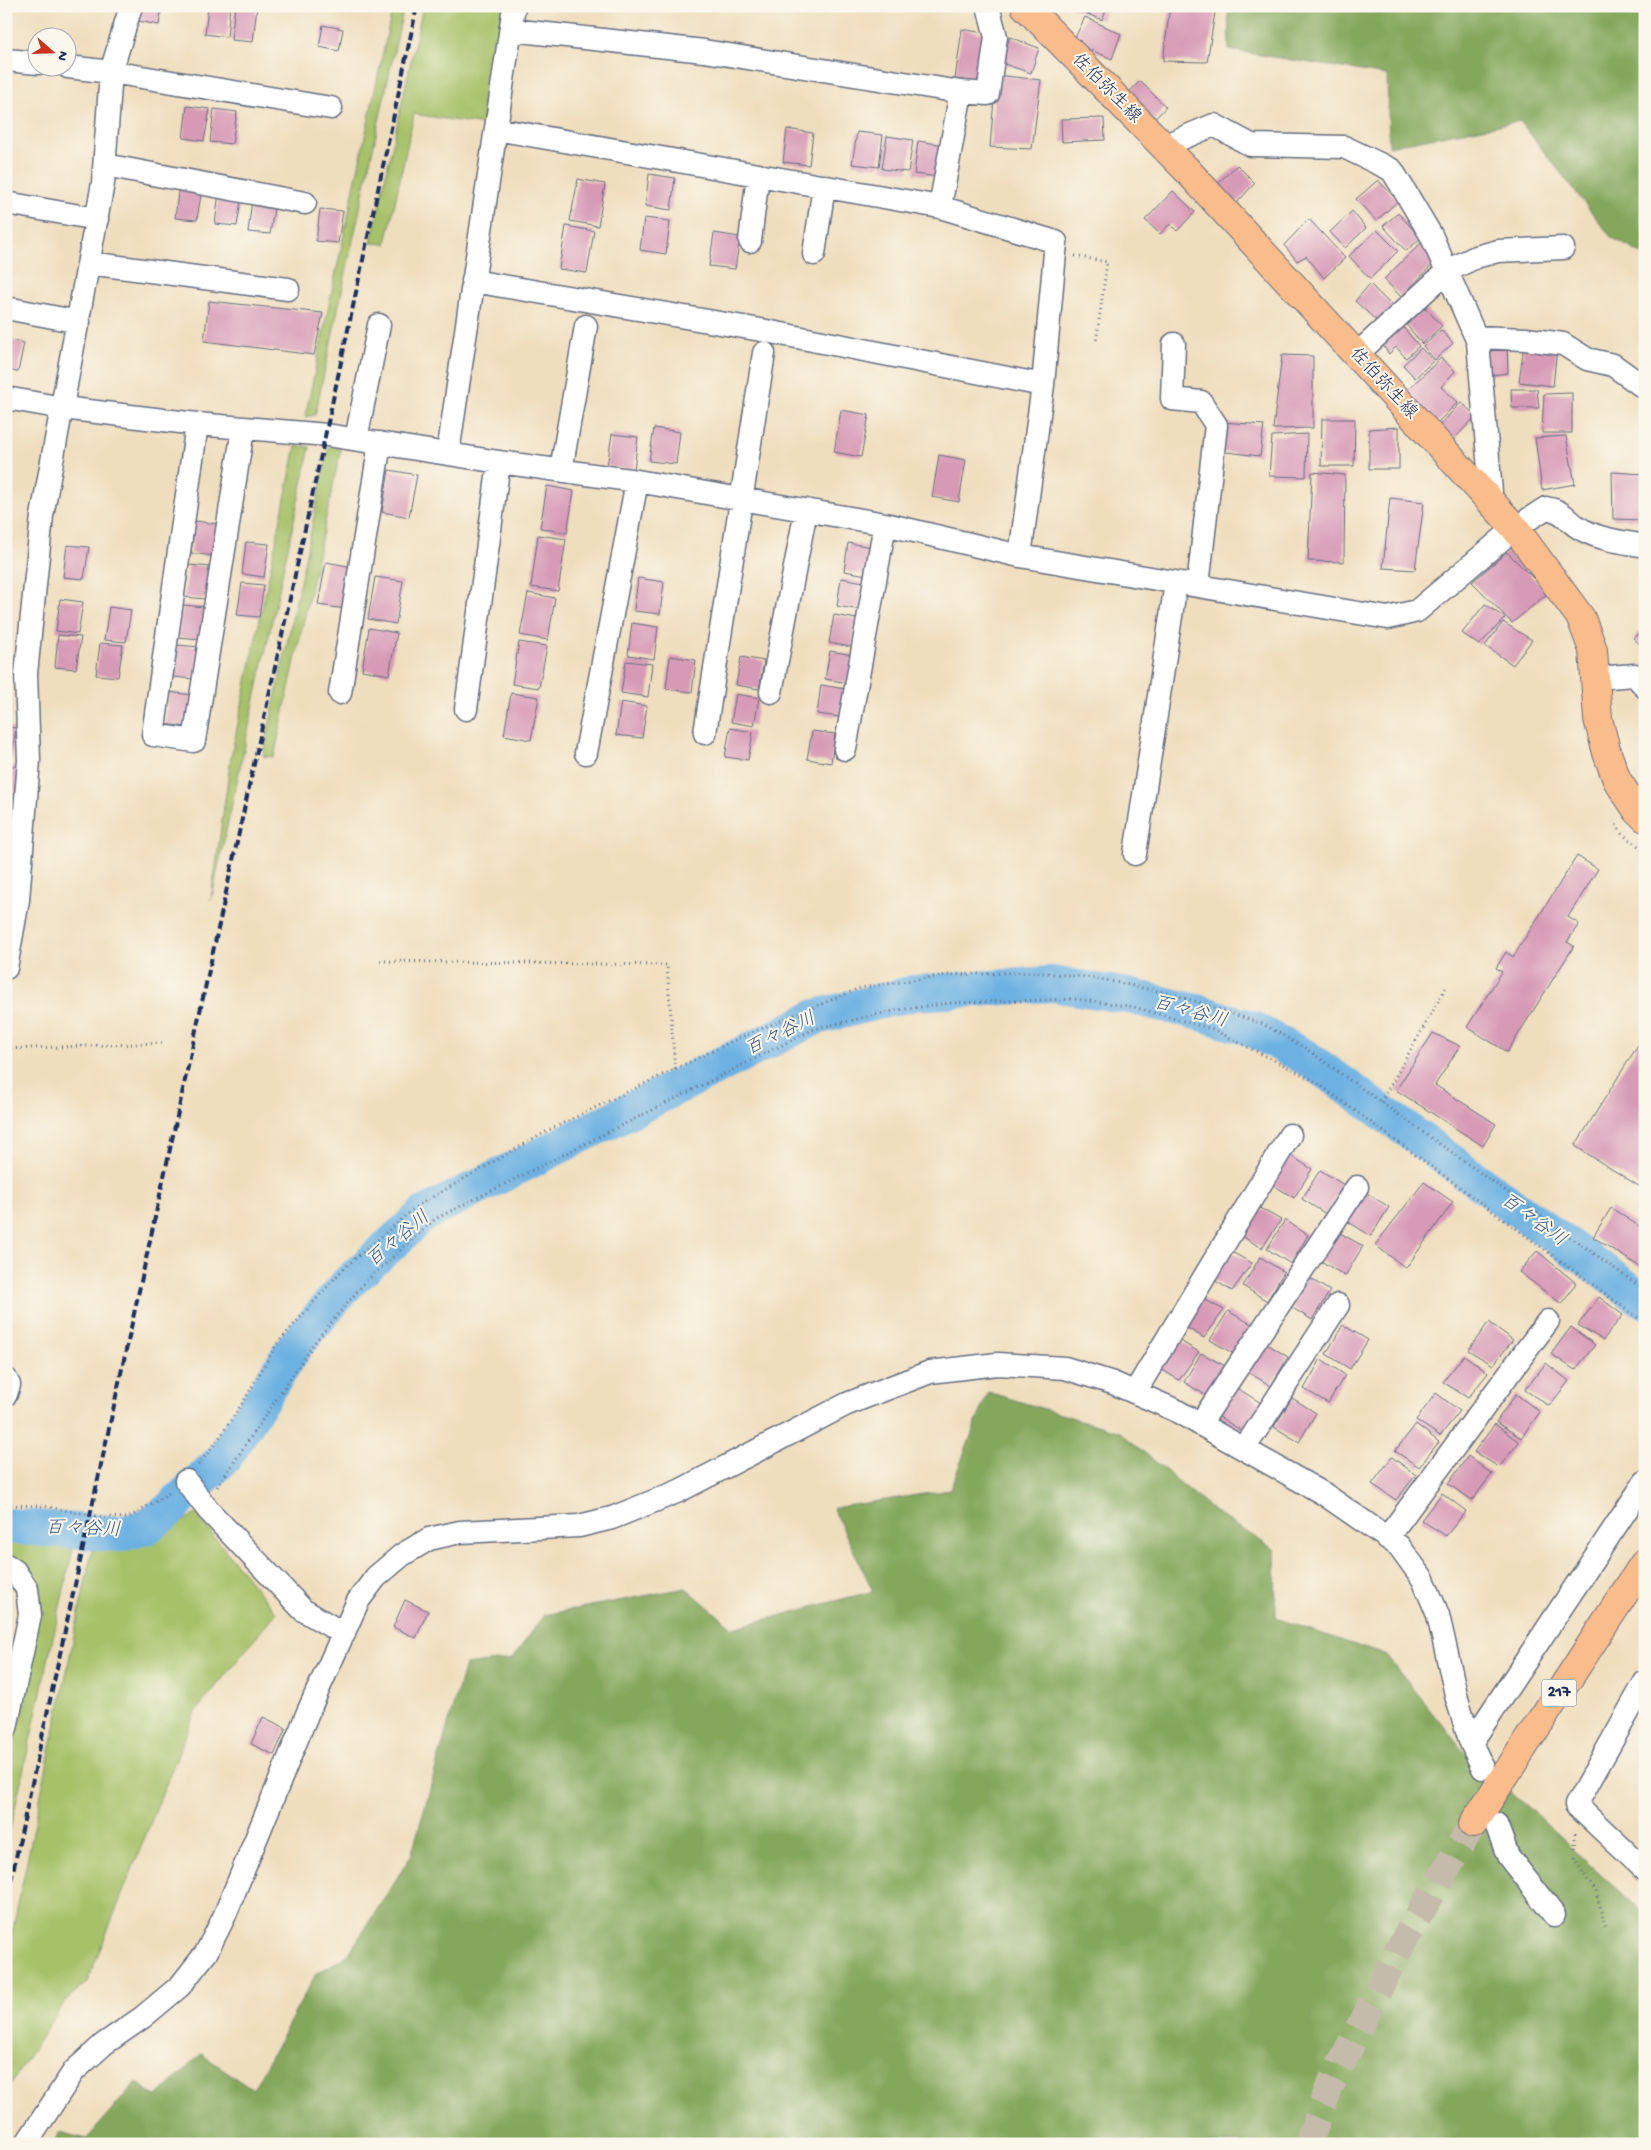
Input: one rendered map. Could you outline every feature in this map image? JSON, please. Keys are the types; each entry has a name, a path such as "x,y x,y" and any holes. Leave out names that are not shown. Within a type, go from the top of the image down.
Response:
{"main road":[{"name":"佐伯弥生線","path":"1025,6 1163,146 1515,528 1582,618 1594,650 1598,719 1607,753 1617,780 1637,810 1645,818"},
{"name":"217","path":"1485,1824 1645,1562"}],"street":[{"path":"6,968 18,900 29,760 26,674 42,516 97,219 105,165 111,72 131,6"},
{"path":"448,453 514,6"},
{"path":"511,30 704,51 961,92 988,94 996,37 988,6"},
{"path":"6,60 28,62"},
{"path":"78,68 332,108"},
{"path":"940,207 961,92"},
{"path":"1163,146 1214,125 1251,144 1344,147 1392,170 1431,235 1476,337 1480,360 1492,504"},
{"path":"496,129 940,207 1056,242 1044,385 1020,556"},
{"path":"105,165 305,202"},
{"path":"750,241 758,175"},
{"path":"814,254 824,186"},
{"path":"6,203 97,219"},
{"path":"1356,355 1448,271 1476,257 1498,252 1564,248"},
{"path":"89,264 288,289"},
{"path":"473,281 761,330 1044,385"},
{"path":"6,308 78,322"},
{"path":"356,439 378,325"},
{"path":"561,470 586,326"},
{"path":"1476,337 1526,339 1562,344 1587,359 1612,365 1645,388"},
{"path":"1174,344 1172,399 1201,402 1216,425 1198,586"},
{"path":"705,733 764,353"},
{"path":"6,398 63,408 196,424 326,435 637,481 885,524 1020,556 1388,618 1417,611 1515,528 1546,508 1560,510 1582,530 1606,538 1645,546"},
{"path":"196,424 153,734 194,741 244,429"},
{"path":"340,693 380,443"},
{"path":"466,709 499,462"},
{"path":"586,753 637,481"},
{"path":"771,692 806,510"},
{"path":"845,750 885,524"},
{"path":"1135,854 1176,583"},
{"path":"1596,678 1635,675 1645,687"},
{"path":"1135,1392 1290,1135"},
{"path":"1200,1424 1356,1187"},
{"path":"1244,1449 1338,1305"},
{"path":"1387,1538 1548,1321"},
{"path":"26,2144 74,2071 104,2044 143,2017 180,1986 206,1953 224,1917 308,1712 358,1601 376,1577 402,1555 429,1540 460,1532 579,1526 612,1518 679,1491 847,1404 930,1372 997,1364 1065,1368 1113,1383 1175,1410 1324,1494 1387,1538 1398,1546 1423,1580 1438,1615 1458,1699 1471,1743 1483,1768"},
{"path":"6,1379 9,1385 6,1394"},
{"path":"186,1481 207,1509 303,1610 344,1634"},
{"path":"1471,1743 1645,1482"},
{"path":"6,1564 15,1571 27,1589 30,1615 6,1728"},
{"path":"1645,1682 1576,1805 1645,1870"},
{"path":"1485,1824 1554,1915"}],"path":[{"path":"1055,251 1107,262 1096,343"},
{"path":"380,961 667,965 675,1069"},
{"path":"6,1505 43,1506 101,1517 128,1518 186,1481 220,1437 276,1345 342,1270 417,1206 549,1130 743,1036 860,988 947,975 1034,972 1096,978 1176,995 1262,1024 1305,1048 1645,1290"},
{"path":"1381,1102 1446,988"},
{"path":"207,1509 315,1342 365,1282 435,1219 814,1029 897,1010 941,1004 1075,999 1134,1007 1212,1029 1313,1080 1645,1323"},
{"path":"6,1049 162,1043"},
{"path":"1576,1805 1575,1860 1596,1892 1606,1930"}],"green space":[{"path":"393,6 404,6 315,415 305,417"},
{"path":"423,6 507,6 491,126 414,114 386,244 371,243"},
{"path":"1228,6 1645,6 1645,256 1611,237 1520,121 1389,146 1387,75 1229,50"},
{"path":"296,446 310,447 211,900 231,757"},
{"path":"329,446 341,449 274,757 263,756"},
{"path":"988,1392 1120,1432 1215,1512 1275,1550 1276,1618 1387,1656 1460,1746 1645,1914 1645,2144 54,2144 59,2132 87,2139 136,2082 157,2097 201,2054 253,2089 316,1974 348,1955 411,1856 465,1665 512,1659 544,1615 686,1588 733,1628 873,1591 833,1508 950,1490"},
{"path":"196,1514 276,1613 195,1712 87,1982 66,2000 6,2091 6,1962 92,1550 138,1544"},
{"path":"32,1539 73,1549 6,1848 6,1759 36,1622 6,1558 6,1544"}],"building":[{"path":"141,6 162,6 159,25 138,21"},
{"path":"208,6 230,6 227,37 205,34"},
{"path":"235,6 257,6 253,42 231,40"},
{"path":"1068,6 1108,6 1102,20"},
{"path":"1170,6 1216,6 1207,62 1163,61"},
{"path":"1085,17 1121,34 1112,59 1073,42"},
{"path":"323,25 343,29 339,51 319,47"},
{"path":"962,29 989,34 983,83 955,79"},
{"path":"1010,37 1039,48 1031,73 1001,63"},
{"path":"996,75 1041,80 1032,149 990,147"},
{"path":"1140,81 1166,107 1151,123 1124,97"},
{"path":"187,106 210,109 204,141 183,138"},
{"path":"214,109 237,112 232,144 210,142"},
{"path":"1104,118 1105,140 1062,142 1061,119"},
{"path":"787,129 813,133 809,165 783,162"},
{"path":"857,132 883,135 879,167 852,164"},
{"path":"887,136 913,140 908,172 882,169"},
{"path":"918,141 944,145 940,177 914,174"},
{"path":"1237,165 1255,183 1233,207 1214,187"},
{"path":"649,174 675,178 671,210 645,206"},
{"path":"578,179 605,184 598,226 570,221"},
{"path":"1378,180 1398,201 1376,221 1356,199"},
{"path":"179,185 202,188 197,220 175,218"},
{"path":"1173,191 1195,212 1177,231 1170,224 1160,234 1145,220"},
{"path":"219,192 242,194 237,226 215,224"},
{"path":"252,200 275,202 270,234 248,232"},
{"path":"320,209 343,211 338,243 316,241"},
{"path":"1352,211 1366,228 1345,248 1330,232"},
{"path":"1398,213 1421,238 1406,251 1383,226"},
{"path":"644,218 670,221 666,254 640,250"},
{"path":"1309,219 1345,258 1324,278 1306,256 1297,261 1284,245"},
{"path":"566,226 594,231 587,273 559,269"},
{"path":"1377,230 1398,251 1370,279 1349,256"},
{"path":"714,233 740,237 735,269 709,266"},
{"path":"1421,243 1436,261 1401,297 1384,279"},
{"path":"1370,284 1395,309 1378,322 1355,301"},
{"path":"209,301 323,313 314,355 204,341"},
{"path":"1420,302 1442,326 1422,344 1401,318"},
{"path":"1399,322 1419,346 1406,358 1396,347 1389,354 1379,340"},
{"path":"1441,330 1453,343 1435,360 1423,346"},
{"path":"6,339 24,343 18,372 6,370"},
{"path":"1507,342 1508,373 1484,376 1481,344"},
{"path":"1524,344 1557,348 1553,386 1519,382"},
{"path":"1421,348 1433,361 1415,378 1403,365"},
{"path":"1282,355 1313,356 1313,428 1273,429"},
{"path":"1441,358 1455,371 1441,387 1458,402 1436,424 1405,392"},
{"path":"1511,389 1537,389 1539,408 1512,408"},
{"path":"1572,393 1572,433 1542,433 1544,394"},
{"path":"1461,402 1476,416 1452,441 1439,426"},
{"path":"841,410 869,415 861,457 834,452"},
{"path":"1322,419 1355,419 1354,466 1321,466"},
{"path":"1222,422 1264,425 1260,456 1218,451"},
{"path":"1399,427 1399,469 1369,469 1369,429"},
{"path":"654,428 680,432 676,464 649,461"},
{"path":"612,434 638,437 634,470 607,466"},
{"path":"1307,434 1306,477 1269,476 1272,436"},
{"path":"1566,436 1575,484 1542,490 1535,438"},
{"path":"939,455 966,460 959,502 932,497"},
{"path":"389,470 417,475 409,517 382,512"},
{"path":"1312,472 1345,475 1344,562 1308,561"},
{"path":"1612,472 1645,474 1645,520 1613,519"},
{"path":"547,486 574,491 567,533 540,528"},
{"path":"1390,498 1424,502 1415,570 1383,568"},
{"path":"195,521 218,524 213,556 191,553"},
{"path":"538,535 566,539 558,591 531,587"},
{"path":"246,542 269,544 264,577 242,574"},
{"path":"848,543 872,547 867,575 844,571"},
{"path":"67,545 89,547 84,579 63,577"},
{"path":"1507,552 1548,593 1512,623 1472,582"},
{"path":"326,562 353,567 346,609 318,605"},
{"path":"189,565 211,567 206,599 184,597"},
{"path":"375,577 403,581 396,624 368,619"},
{"path":"638,578 664,582 660,614 634,611"},
{"path":"841,578 864,582 860,610 837,606"},
{"path":"242,583 264,585 259,617 237,615"},
{"path":"528,593 555,598 548,640 520,635"},
{"path":"60,599 83,602 78,634 56,631"},
{"path":"1485,604 1505,618 1479,645 1462,633"},
{"path":"183,605 205,607 200,639 178,637"},
{"path":"109,607 131,610 126,642 104,640"},
{"path":"834,615 857,619 852,647 829,643"},
{"path":"1503,622 1532,640 1513,665 1485,646"},
{"path":"632,623 658,627 654,659 628,655"},
{"path":"369,628 397,633 389,675 362,670"},
{"path":"1645,628 1645,649 1633,638"},
{"path":"58,635 81,637 76,669 55,667"},
{"path":"519,642 547,646 539,688 512,684"},
{"path":"100,643 123,645 118,677 96,675"},
{"path":"177,645 200,647 194,679 173,677"},
{"path":"830,651 853,655 848,683 825,679"},
{"path":"670,656 696,660 692,692 666,689"},
{"path":"741,657 764,661 759,689 736,685"},
{"path":"626,661 652,664 648,697 621,693"},
{"path":"821,685 845,689 840,717 817,714"},
{"path":"169,692 192,695 187,727 165,724"},
{"path":"511,693 539,697 531,740 504,735"},
{"path":"736,694 759,698 754,726 731,722"},
{"path":"621,702 647,706 642,738 616,735"},
{"path":"6,727 16,728 11,760 6,759"},
{"path":"730,728 753,732 748,760 725,757"},
{"path":"812,731 835,734 831,763 807,759"},
{"path":"6,765 21,767 17,798 6,796"},
{"path":"1577,856 1598,869 1568,917 1579,924 1567,942 1574,946 1507,1052 1467,1027 1502,972 1496,968 1506,952 1513,957"},
{"path":"1433,1033 1460,1046 1435,1085 1496,1124 1483,1146 1396,1090"},
{"path":"1645,1034 1645,1190 1575,1146"},
{"path":"1288,1154 1312,1169 1294,1198 1270,1183"},
{"path":"1320,1170 1344,1185 1326,1214 1302,1199"},
{"path":"1424,1182 1453,1202 1406,1268 1375,1245"},
{"path":"1365,1192 1389,1207 1371,1236 1347,1221"},
{"path":"1256,1206 1281,1220 1262,1248 1238,1234"},
{"path":"1611,1208 1645,1230 1645,1270 1593,1237"},
{"path":"1285,1220 1308,1235 1291,1264 1267,1249"},
{"path":"1338,1232 1363,1246 1345,1276 1321,1261"},
{"path":"1226,1249 1252,1263 1232,1291 1209,1277"},
{"path":"1537,1251 1576,1283 1562,1304 1519,1272"},
{"path":"1260,1257 1284,1272 1267,1301 1243,1286"},
{"path":"1306,1276 1330,1291 1312,1320 1288,1305"},
{"path":"1198,1296 1224,1310 1204,1338 1181,1324"},
{"path":"1599,1297 1623,1315 1603,1340 1578,1325"},
{"path":"1228,1311 1253,1325 1234,1354 1210,1340"},
{"path":"1489,1322 1513,1340 1493,1365 1468,1350"},
{"path":"1343,1325 1368,1340 1350,1369 1326,1354"},
{"path":"1571,1327 1595,1345 1575,1370 1551,1354"},
{"path":"1173,1337 1199,1352 1179,1380 1156,1366"},
{"path":"1264,1342 1288,1357 1271,1386 1246,1371"},
{"path":"1201,1353 1227,1367 1207,1396 1184,1382"},
{"path":"1464,1355 1488,1373 1468,1398 1443,1382"},
{"path":"1321,1359 1345,1375 1328,1403 1304,1389"},
{"path":"1546,1363 1569,1381 1549,1406 1525,1390"},
{"path":"1237,1388 1261,1403 1244,1432 1219,1417"},
{"path":"1436,1393 1460,1411 1440,1436 1416,1420"},
{"path":"1516,1394 1540,1412 1521,1438 1496,1422"},
{"path":"1292,1398 1316,1413 1299,1442 1274,1427"},
{"path":"1416,1424 1439,1442 1419,1467 1395,1451"},
{"path":"1495,1424 1519,1442 1499,1467 1474,1452"},
{"path":"1468,1456 1492,1474 1472,1500 1448,1484"},
{"path":"1392,1457 1416,1475 1396,1500 1372,1484"},
{"path":"1442,1493 1466,1511 1446,1536 1421,1520"},
{"path":"405,1600 428,1611 416,1638 393,1627"},
{"path":"263,1717 286,1728 274,1755 251,1744"}],"waterway":[{"name":"百々谷川","path":"6,1526 121,1534 146,1527 168,1511 224,1458 295,1346 348,1283 424,1214 816,1017 914,993 1052,984 1129,996 1201,1013 1252,1029 1307,1058 1645,1301"}],"tunnel":[{"path":"1308,2144 1329,2088 1397,1952 1473,1824"}],"railway":[{"path":"6,1904 417,6"}]}
